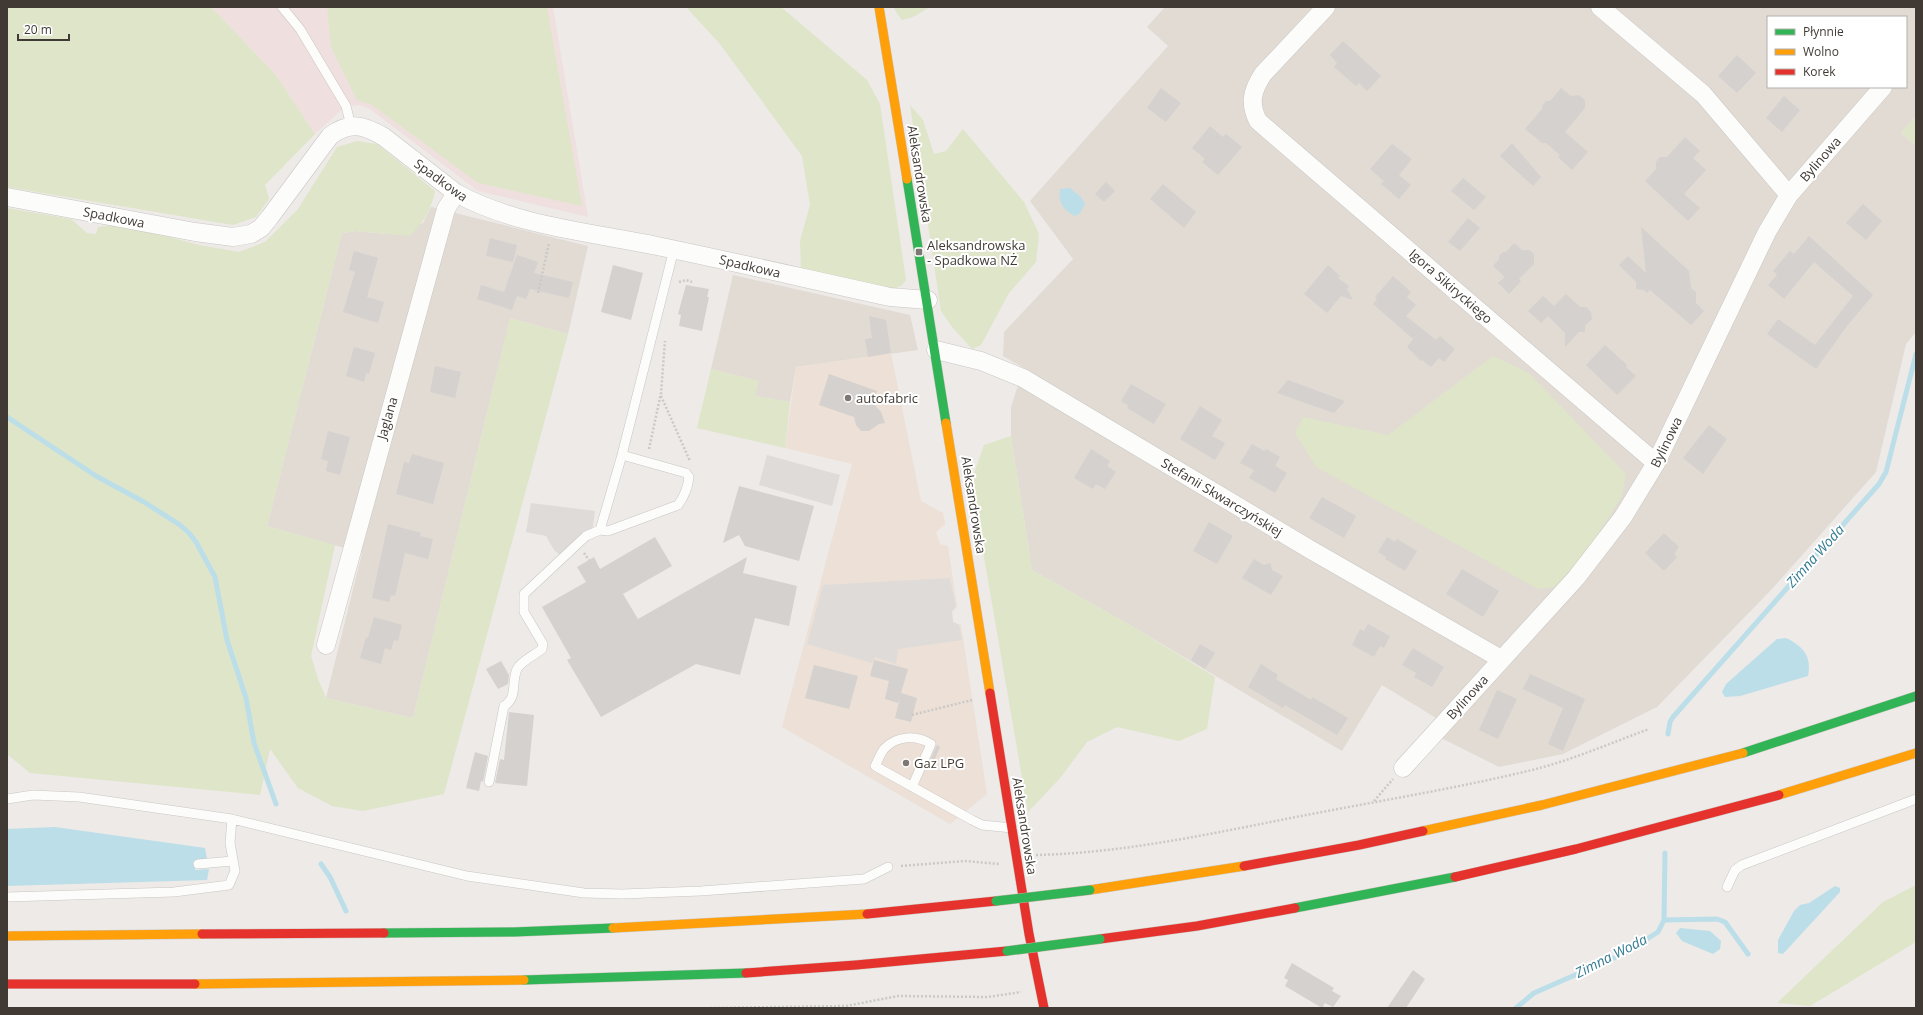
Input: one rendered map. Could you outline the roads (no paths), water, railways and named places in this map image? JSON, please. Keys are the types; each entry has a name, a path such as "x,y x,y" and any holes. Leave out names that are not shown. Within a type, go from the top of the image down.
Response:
{"main road":[{"name":"Aleksandrowska","path":"879,7 992,695 1016,855 1039,990 1044,1008"},
{"path":"7,936 514,932 765,921 877,913 1090,890 1256,864 1359,845 1542,805 1740,754 1916,696"},
{"path":"7,984 523,981 767,972 887,963 1007,951 1228,921 1360,897 1495,868 1730,810 1916,753"}],"street":[{"name":"Igora Sikiryckiego","path":"1326,7 1262,74 1254,88 1252,104 1255,114 1263,126 1656,463"},
{"path":"1600,7 1703,94 1789,195"},
{"name":"Bylinowa","path":"1403,768 1576,578 1623,517 1656,463 1767,232 1789,195 1882,88"},
{"name":"Spadkowa","path":"7,197 206,234 233,237 251,234 261,228 270,217 330,136 342,128 360,126 371,129 384,137 456,194 468,200 514,216 674,249 890,297 928,300"},
{"name":"Jaglana","path":"326,645 446,209 456,194"},
{"name":"Stefanii Skwarczyńskiej","path":"936,350 981,361 1023,378 1311,550 1501,659"}],"lane":[{"path":"282,7 300,29 346,106 351,126"},
{"path":"600,530 622,455 674,249"},
{"path":"489,782 504,706 512,699 516,670 520,665 542,649 543,644 524,612 524,594 586,536 600,530 608,531 678,505 683,499 689,476 686,473 622,455"},
{"path":"912,787 932,744 925,740 912,737 899,740 884,749 875,766 912,787 982,825 1012,828"},
{"path":"7,799 33,795 79,797 232,819 467,876 584,893 700,891 864,879 888,867"},
{"path":"1727,886 1735,870 1742,865 1916,799"},
{"path":"7,897 174,892 229,885 235,871 230,843 232,819"},
{"path":"198,864 233,861"}],"water":[{"path":"1070,188 1081,197 1085,204 1080,213 1075,216 1064,209 1060,198 1060,189"},
{"path":"1786,638 1797,644 1805,652 1809,663 1808,676 1740,696 1725,697 1722,692 1726,684 1777,639"},
{"path":"55,827 205,848 207,859 194,861 195,870 209,869 207,880 7,886 7,829"},
{"path":"1835,886 1840,888 1840,892 1783,954 1778,953 1778,940 1794,911 1800,905 1809,903"},
{"path":"1680,928 1710,931 1721,941 1720,949 1713,954 1682,941 1676,933"}],"waterway":[{"name":"Zimna Woda","path":"1668,734 1670,722 1673,717 1879,484 1886,472 1916,354"},
{"path":"7,417 96,476 144,502 180,525 196,542 215,577 227,640 246,698 254,743 276,804"},
{"name":"Zimna Woda","path":"1516,1008 1534,993 1623,954 1658,932 1664,920 1665,853"},
{"path":"321,864 330,877 346,911"},
{"path":"1664,920 1717,919 1725,922 1748,954"}],"place":[{"name":"Aleksandrowska - Spadkowa NŻ","path":"919,252"},
{"name":"autofabric","path":"848,398"},
{"name":"Gaz LPG","path":"906,763"}]}
